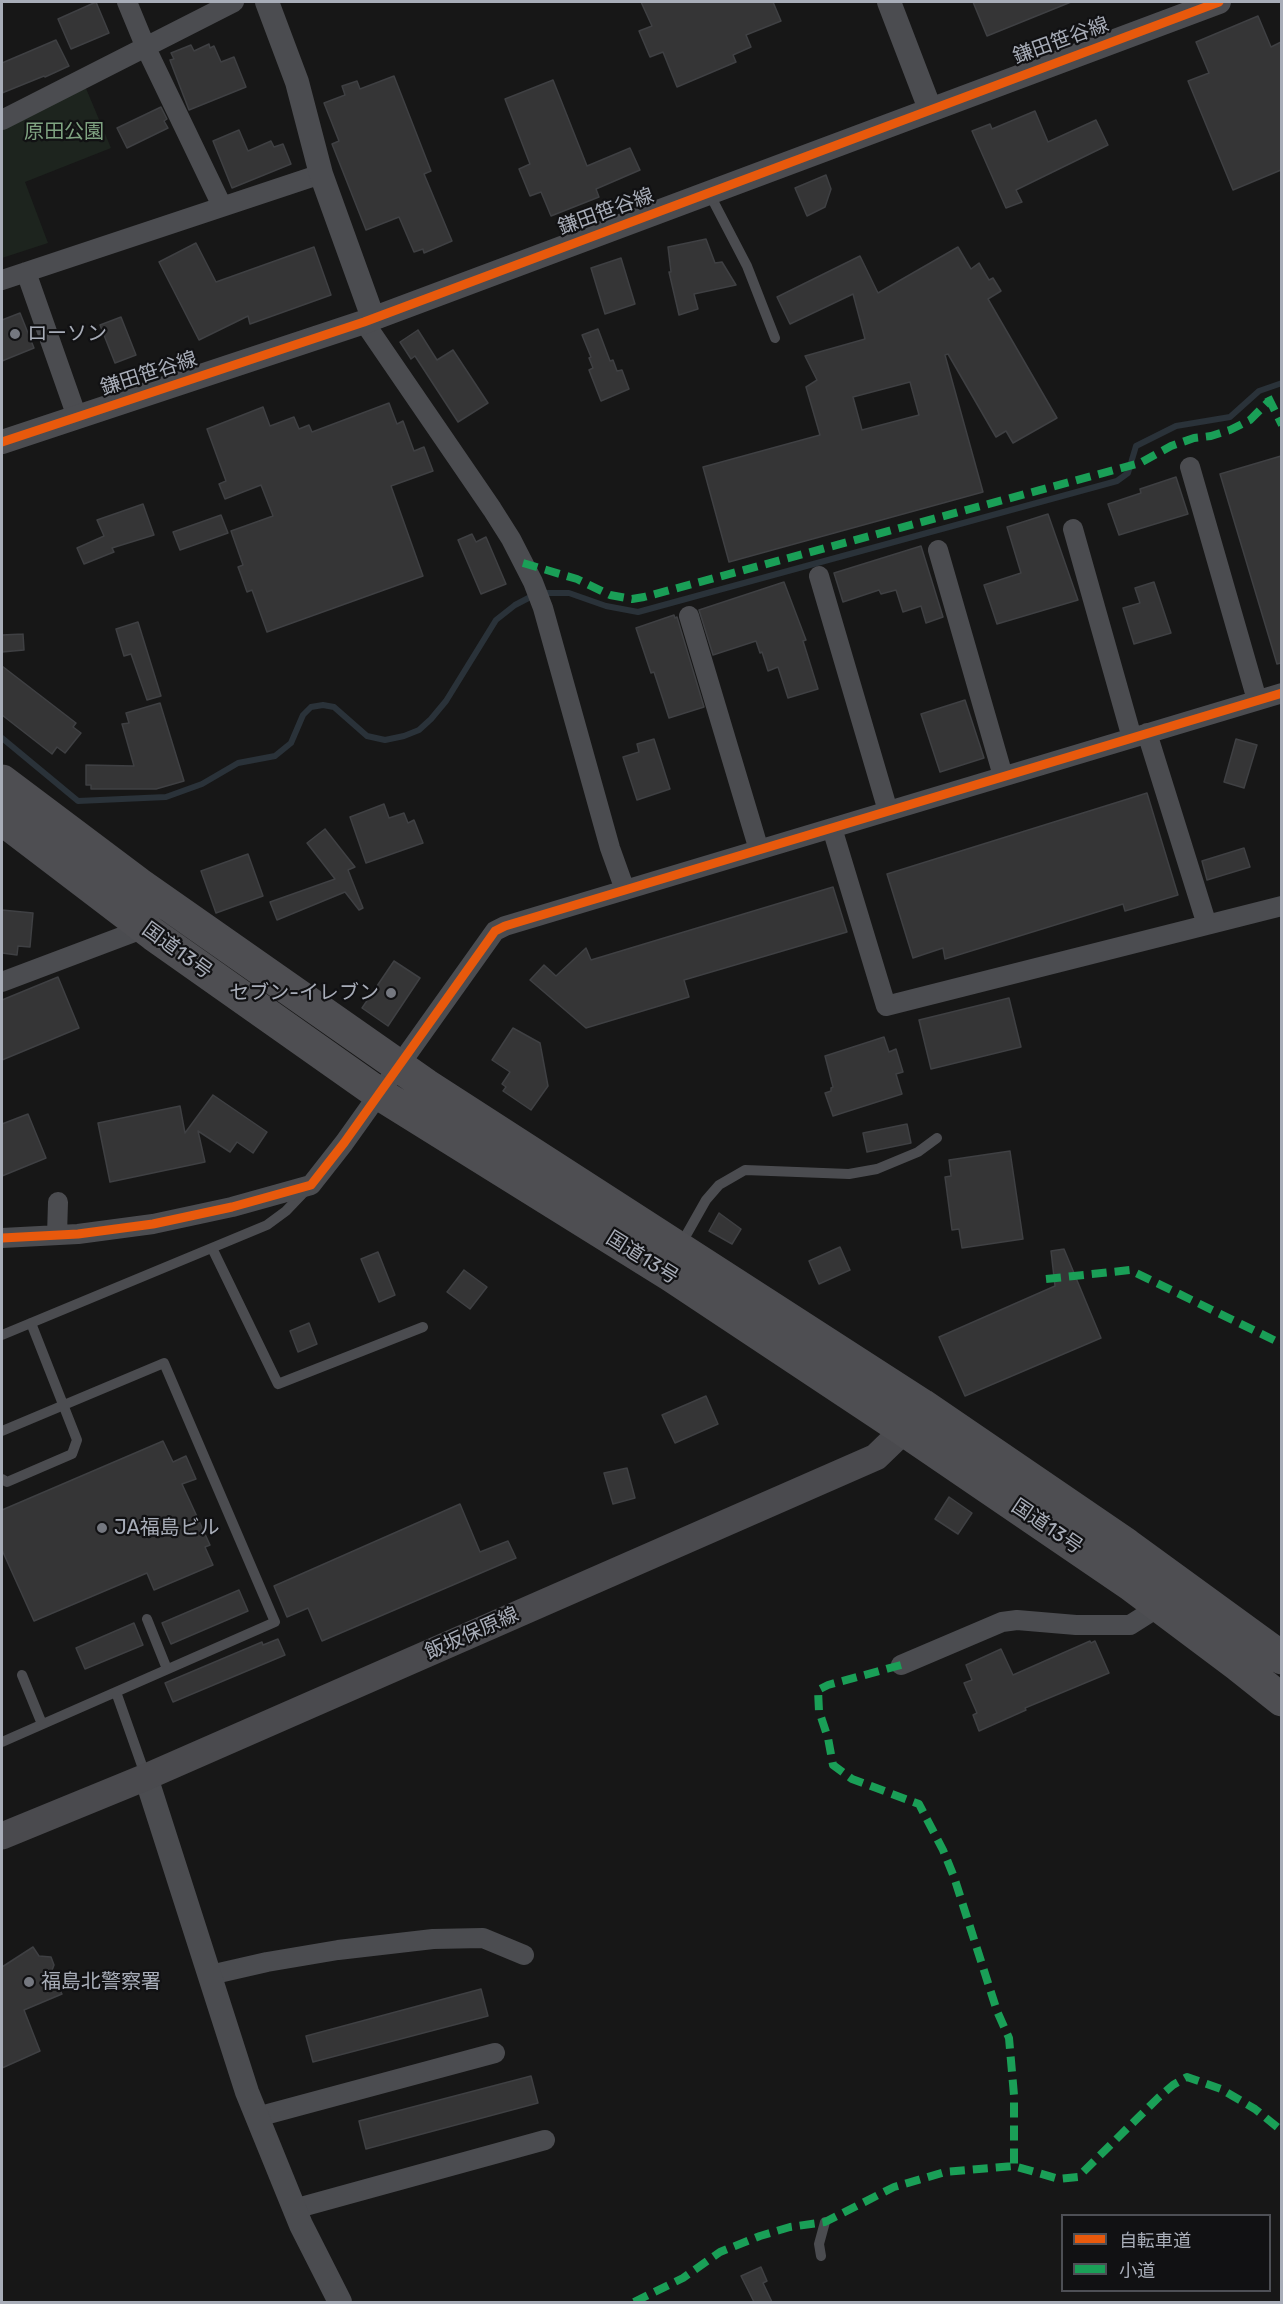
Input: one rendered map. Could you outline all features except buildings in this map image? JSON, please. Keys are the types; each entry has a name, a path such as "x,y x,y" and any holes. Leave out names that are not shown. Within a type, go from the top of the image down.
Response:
{"highway":[{"name":"国道13号","path":"2,780 139,884 400,1067 679,1248 913,1417 1281,1700"},
{"name":"国道13号","path":"2,819 145,928 378,1093 672,1276 1127,1545 1279,1655"}],"main road":[{"name":"飯坂保原線","path":"2,1836 146,1777 876,1457 913,1417"}],"street":[{"path":"127,2 146,48 222,206"},
{"path":"2,120 234,2"},
{"path":"267,2 297,82 321,174 368,320 511,539 533,582 543,608 624,890"},
{"path":"890,2 930,110"},
{"name":"鎌田笹谷線","path":"2,442 368,320 1219,2"},
{"path":"2,280 321,174"},
{"path":"27,272 77,417"},
{"path":"1190,467 1257,700"},
{"path":"1073,529 1139,735 1207,925"},
{"path":"938,550 1003,776"},
{"path":"819,576 888,811"},
{"path":"689,616 759,850"},
{"path":"2,1238 57,1235 153,1224 232,1207 310,1185 337,1153 378,1093 400,1067 495,931 505,926 1281,693"},
{"path":"832,828 886,1006 1281,906"},
{"path":"2,982 145,928"},
{"path":"57,1235 58,1202"},
{"path":"902,1665 1002,1622 1017,1620 1076,1625 1130,1625 1160,1606"},
{"path":"146,1777 257,2117 294,2209 340,2302"},
{"path":"210,1975 267,1962 338,1950 433,1939 483,1938 524,1955"},
{"path":"257,2117 495,2053"},
{"path":"294,2209 545,2140"}],"lane":[{"path":"709,192 747,266 775,338"},
{"path":"679,1248 706,1200 719,1185 745,1170 849,1174 877,1169 918,1152 937,1138"},
{"path":"2,1335 267,1225 286,1211 310,1185"},
{"path":"212,1248 278,1384 423,1326"},
{"path":"2,1479 7,1482 72,1454 77,1440 31,1323"},
{"path":"2,1431 164,1363 275,1622 2,1742"},
{"path":"147,1619 167,1669"},
{"path":"22,1675 42,1724"},
{"path":"116,1692 146,1777"},
{"path":"821,2256 819,2244 825,2222"}],"green space":[{"name":"原田公園","path":"85,86 111,148 25,182 48,243 2,258 2,125"}],"waterway":[{"path":"2,738 78,801 166,797 202,784 238,763 275,756 291,743 303,715 311,707 323,705 334,707 367,736 385,740 404,736 419,730 446,701 496,620 515,605 538,593 569,593 606,606 638,612 1117,481 1128,473 1136,446 1176,426 1230,417 1259,391 1282,383"}],"marked path":[{"path":"1268,397 1282,425"},
{"path":"523,563 577,579 610,595 632,599 644,597 1140,463 1171,446 1230,430 1250,420 1270,400"},
{"path":"1046,1279 1130,1270 1282,1344"},
{"path":"901,1665 828,1685 818,1690 819,1711 828,1738 833,1765 852,1779 919,1804 943,1850 954,1877 997,2011 1009,2038 1014,2095 1014,2166"},
{"path":"634,2302 683,2278 720,2252 790,2227 825,2222 894,2187 945,2172 1014,2166 1059,2179 1078,2177 1158,2098 1187,2077 1221,2089 1255,2109 1282,2131"}],"cycle path":[{"path":"2,442 364,322 1219,2"},
{"path":"2,1238 78,1234 153,1224 232,1207 311,1185 344,1143 495,931 505,926 1282,693"}],"place":[{"name":"ローソン","path":"15,334"},
{"name":"セブン-イレブン","path":"391,993"},
{"name":"JA福島ビル","path":"102,1528"},
{"name":"福島北警察署","path":"29,1982"}]}
